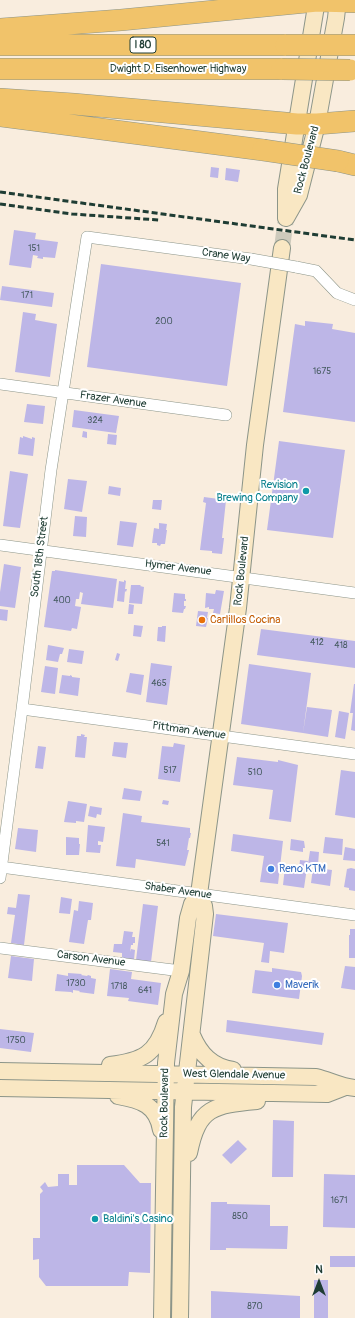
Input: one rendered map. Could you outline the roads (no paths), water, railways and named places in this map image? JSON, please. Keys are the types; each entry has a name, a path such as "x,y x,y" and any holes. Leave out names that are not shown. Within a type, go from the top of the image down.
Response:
{"highway":[{"path":"0,29 120,20 317,0 344,1"},
{"name":"I 80","path":"0,45 355,45"},
{"name":"Dwight D. Eisenhower Highway","path":"0,69 352,70"},
{"path":"0,99 307,124 355,120"},
{"path":"0,116 263,150 346,163"}],"main road":[{"name":"Rock Boulevard","path":"307,124 317,0"},
{"name":"Rock Boulevard","path":"307,124 336,18 344,1"},
{"name":"Rock Boulevard","path":"162,1318 166,1074 174,994 181,971 189,909 199,894 241,576 255,445 282,248"},
{"name":"Rock Boulevard","path":"180,1318 183,1107 205,914 204,906 199,894"},
{"path":"64,1072 130,1062 148,1053 158,1042 164,1028 174,994"},
{"path":"192,1035 203,1055 219,1066 228,1069 266,1075"},
{"name":"West Glendale Avenue","path":"0,1071 316,1077 350,1088"},
{"name":"West Glendale Avenue","path":"0,1088 327,1094 350,1088"},
{"path":"83,1089 130,1098 153,1109 160,1123 164,1150"},
{"path":"182,1192 192,1137 197,1124 205,1114 228,1104 305,1094"}],"street":[{"name":"Crane Way","path":"87,237 251,259 316,271 337,293 355,300"},
{"name":"South 18th Street","path":"0,872 22,709 40,551 62,393 81,285 87,237"},
{"name":"Frazer Avenue","path":"0,384 226,415"},
{"name":"Hymer Avenue","path":"0,545 241,576 355,593"},
{"name":"Pittman Avenue","path":"22,709 355,754"},
{"name":"Shaber Avenue","path":"0,872 199,894 355,915"},
{"name":"Carson Avenue","path":"0,948 181,971"}],"tunnel":[{"path":"282,248 286,218"}],"railway":[{"path":"0,192 355,240"},
{"path":"0,204 72,214 159,220"}],"place":[{"name":"Revision Brewing Company","path":"306,491"},
{"name":"Carlillos Cocina","path":"202,620"},
{"name":"Reno KTM","path":"271,869"},
{"name":"Maverik","path":"277,985"},
{"name":"Baldini's Casino","path":"95,1219"}]}
